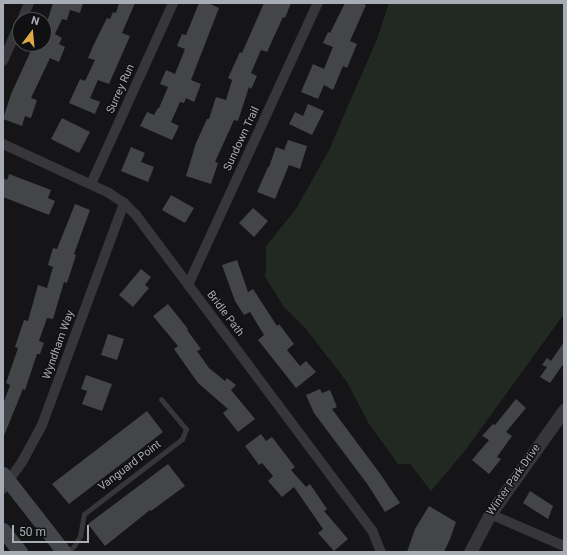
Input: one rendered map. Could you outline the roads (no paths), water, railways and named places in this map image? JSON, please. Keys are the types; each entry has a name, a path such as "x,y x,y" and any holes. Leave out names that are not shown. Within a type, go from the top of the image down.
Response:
{"main road":[{"path":"5,481 64,552"},
{"path":"3,530 20,552"}],"street":[{"name":"Surrey Run","path":"91,184 173,3"},
{"name":"Sundown Trail","path":"188,285 318,3"},
{"path":"3,61 12,41"},
{"name":"Bridle Path","path":"3,144 91,184 124,203 148,230 372,530 381,552"},
{"name":"Wyndham Way","path":"5,481 22,462 42,425 124,203"},
{"name":"Winter Park Drive","path":"470,552 490,514 562,415"},
{"path":"490,514 564,546"}],"lane":[{"name":"Vanguard Point","path":"68,552 80,536 84,514 182,439 186,429 160,399"}]}
